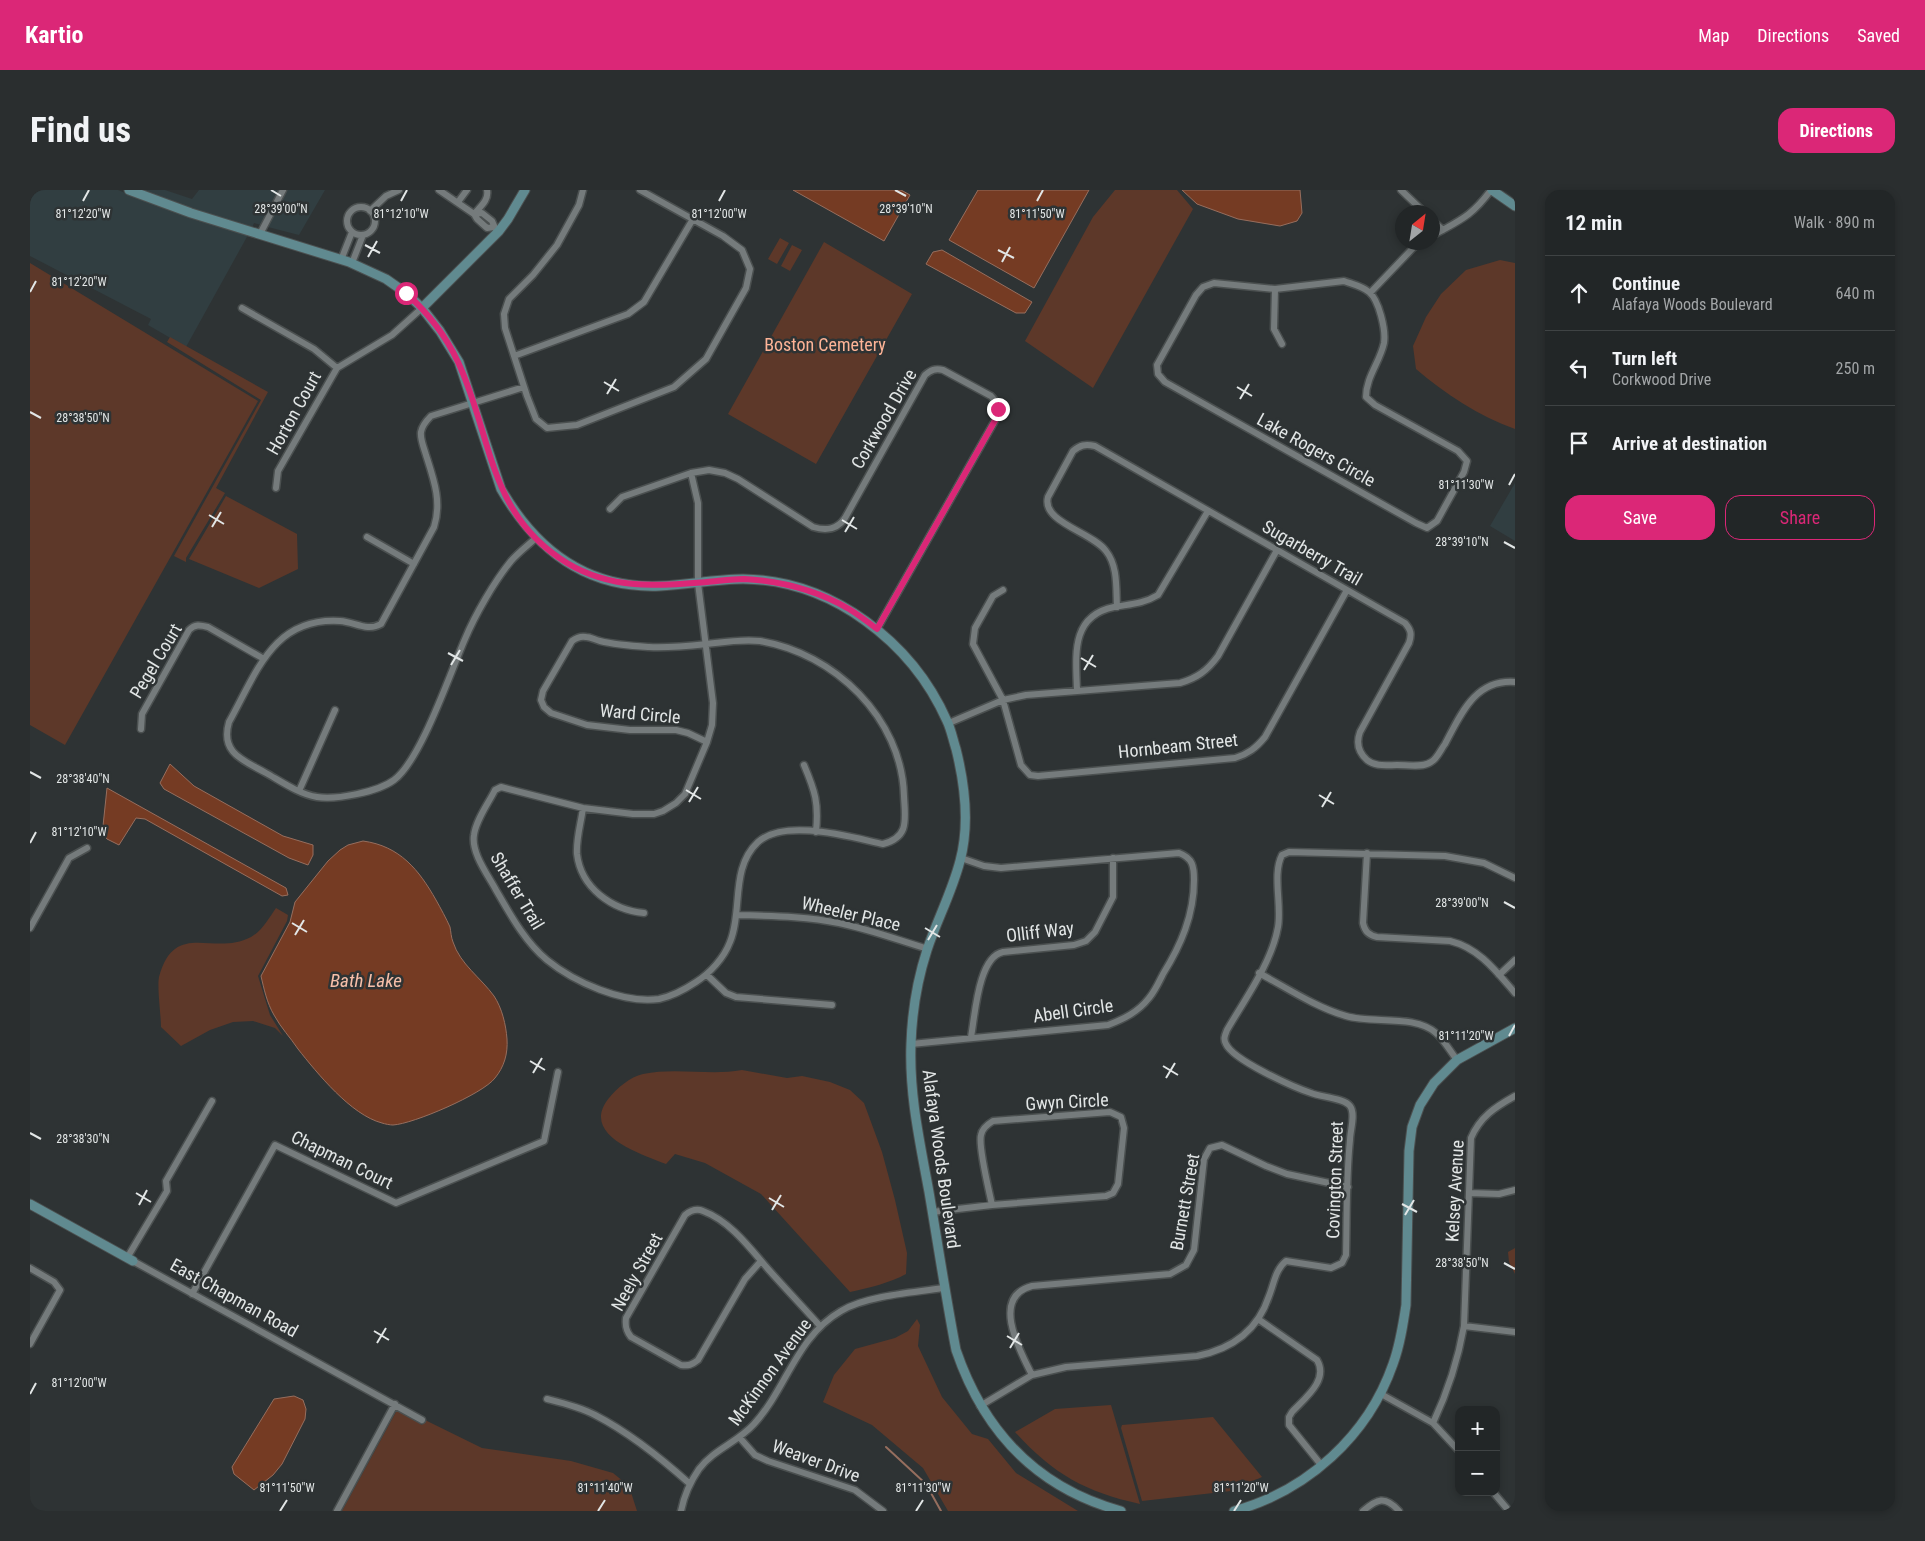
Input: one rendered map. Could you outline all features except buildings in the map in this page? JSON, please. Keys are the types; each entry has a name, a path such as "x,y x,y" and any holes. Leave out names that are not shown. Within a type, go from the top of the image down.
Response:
{"street":[{"name":"Alafaya Woods Boulevard","path":"129,190 184,210 352,263 386,279 406,293 422,308 459,362 501,490 521,522 550,552 567,564 600,578 623,584 658,586 743,579 787,585 832,600 850,609 877,629 915,666 929,686 948,723 963,778 965,821 961,858 919,979 911,1044 912,1100 956,1350 962,1369 980,1406 1009,1445 1031,1466 1052,1481 1076,1495 1102,1506 1121,1511"},
{"path":"260,234 283,190"},
{"path":"370,211 386,196 399,190"},
{"path":"439,190 474,214 482,213 492,221 496,229"},
{"path":"458,202 467,190"},
{"path":"474,214 488,196 487,190"},
{"path":"422,308 496,229 508,219 525,190"},
{"path":"583,190 579,204 557,245 533,275 509,299 504,314 505,328 524,387 536,418 547,428 576,425 674,387 706,359 746,288 750,269 742,250 724,236 640,190"},
{"path":"1401,190 1417,205"},
{"path":"1440,232 1462,220 1479,207 1492,190 1515,206"},
{"path":"342,260 352,232 348,222 351,212 360,208 370,211 374,215 375,226 368,234 363,235 352,232"},
{"path":"514,356 628,314 644,302 693,219"},
{"path":"1440,227 1443,230"},
{"path":"352,263 363,235"},
{"path":"1370,293 1411,250"},
{"name":"Lake Rogers Circle","path":"1344,281 1360,286 1370,293 1379,309 1384,327 1384,343 1366,387 1366,398 1375,405 1458,451 1466,461 1464,472 1437,521 1427,528 1173,387 1158,374 1157,365 1196,294 1204,287 1214,283 1274,289 1344,281"},
{"path":"1274,289 1274,329 1282,344"},
{"path":"242,308 314,348 337,368"},
{"name":"Horton Court","path":"276,488 278,471 337,368 392,334 422,308"},
{"name":"Corkwood Drive","path":"610,509 622,497 691,473 709,470 725,473 738,479 813,527 823,530 841,525 925,375 930,370 943,370 991,396 997,402 997,417 877,629"},
{"path":"524,387 431,416 425,423 421,432 422,443 436,486 439,501 438,514 434,528 381,624 367,628 345,622 326,620 309,623 294,629 282,638 264,659 230,722 226,732 228,743 234,755 300,791 317,797 332,797 381,788 394,780 404,770 433,716 466,637 500,576 512,560 536,538"},
{"name":"Sugarberry Trail","path":"1117,606 1114,568 1107,551 1093,538 1055,518 1046,504 1073,451 1079,446 1088,444 1095,446 1405,622 1410,628 1412,635 1410,643 1357,740 1359,750 1371,763 1380,765 1414,765 1431,762 1439,754 1465,707 1473,697 1483,688 1510,681 1515,682"},
{"name":"Shaffer Trail","path":"691,473 698,503 698,583 713,703 712,725 707,742 685,794 676,804 654,814 633,814 583,808 501,787 495,790 474,836 478,857 512,918 527,939 545,959 593,988 633,998 658,999 681,992 707,975 730,943 736,915 739,879 747,858 758,843 768,836 783,830 816,832 883,844 893,842 901,835 905,826 904,793 897,758 885,729 870,706 851,685 830,668 804,654 759,641 734,640 706,644"},
{"path":"1077,691 1076,652 1080,634 1088,621 1105,609 1147,602 1158,595 1208,511"},
{"path":"367,537 414,564"},
{"path":"948,723 1003,700 1026,695 1180,683 1195,679 1208,669 1218,656 1277,550"},
{"path":"1003,590 993,596 972,636 975,650 990,673 1003,700"},
{"name":"Hornbeam Street","path":"1003,700 1021,765 1030,775 1235,758 1246,755 1265,737 1347,590"},
{"name":"Pegel Court","path":"141,729 142,714 192,626 208,627 264,659"},
{"name":"Ward Circle","path":"706,644 652,647 600,641 585,636 577,637 572,641 557,666 543,691 541,700 551,714 587,725 630,730 676,730 688,733 707,742"},
{"path":"300,791 334,710"},
{"path":"804,765 815,793 818,812 816,832"},
{"path":"583,808 577,842 577,854 580,867 588,882 601,897 616,907 630,912 644,912"},
{"path":"30,928 69,858 87,848"},
{"name":"Covington Street","path":"980,1406 1032,1375 1066,1367 1215,1353 1239,1339 1258,1319 1266,1304 1280,1266 1286,1262 1332,1268 1342,1264 1346,1255 1352,1113 1350,1106 1343,1101 1312,1094 1294,1087 1238,1058 1224,1043 1227,1030 1270,954 1278,926 1280,910 1278,866 1282,855 1289,852 1367,853 1464,858 1484,864 1515,878"},
{"name":"Abell Circle","path":"911,1044 1108,1024 1125,1018 1138,1010 1150,997 1183,938 1190,920 1194,896 1194,868 1191,860 1179,853 1000,868 984,866 961,858"},
{"path":"1367,853 1363,923 1364,930 1369,935 1461,943 1482,957 1515,993"},
{"name":"Olliff Way","path":"971,1038 978,997 987,965 991,958 1003,952 1074,945 1086,941 1096,932 1113,897 1113,858"},
{"name":"Wheeler Place","path":"736,915 790,916 839,923 928,949"},
{"path":"1499,975 1515,960"},
{"path":"1259,973 1329,1010 1347,1016 1366,1021 1420,1024 1434,1031 1457,1060"},
{"path":"707,975 726,993 736,997 832,1005"},
{"path":"1234,1511 1273,1497 1303,1480 1322,1466 1343,1447 1362,1425 1381,1394 1398,1349 1405,1312 1409,1151 1412,1127 1420,1105 1426,1092 1443,1072 1457,1060 1515,1028"},
{"name":"Chapman Court","path":"192,1294 275,1145 396,1203 544,1141 558,1072"},
{"name":"Kelsey Avenue","path":"1433,1422 1446,1397 1459,1354 1464,1326 1469,1148 1474,1129 1487,1113 1515,1096"},
{"path":"130,1260 166,1191 166,1181 212,1101"},
{"name":"Gwyn Circle","path":"932,1212 1106,1196 1113,1193 1118,1184 1124,1128 1120,1117 1110,1112 993,1121 988,1124 983,1129 980,1141 992,1205"},
{"name":"Burnett Street","path":"1032,1375 1020,1351 1010,1316 1010,1307 1016,1293 1023,1288 1032,1286 1170,1274 1186,1266 1194,1250 1204,1160 1210,1148 1215,1145 1222,1145 1287,1174 1348,1187"},
{"path":"1469,1193 1499,1194 1515,1190"},
{"name":"East Chapman Road","path":"30,1204 422,1420"},
{"name":"Neely Street","path":"761,1261 745,1279 694,1364 681,1365 631,1337 627,1332 626,1318 685,1215 697,1210 703,1211 725,1224 761,1261 820,1326"},
{"path":"30,1268 54,1282 60,1290 30,1344"},
{"name":"McKinnon Avenue","path":"681,1511 683,1499 699,1469 710,1457 740,1438 755,1424 803,1346 820,1326 842,1310 856,1304 874,1299 944,1288"},
{"path":"1258,1319 1317,1360 1320,1366 1322,1373 1289,1417 1289,1425 1322,1466"},
{"path":"1464,1326 1515,1332"},
{"path":"1381,1394 1433,1422 1455,1447"},
{"path":"547,1398 594,1414 614,1426 640,1442 690,1484"},
{"path":"337,1511 394,1404"},
{"name":"Weaver Drive","path":"740,1438 755,1455 855,1490 883,1511"},
{"path":"1496,1496 1509,1511"},
{"path":"1363,1511 1373,1502 1381,1500 1389,1501 1399,1511"}],"shaded area":[{"path":"30,190 118,190 150,203 248,235 186,347 148,325 151,319 30,256"},
{"path":"139,190 165,190 192,199 199,190 279,190 261,225 254,223 252,228"},
{"path":"287,190 325,190 299,235 268,227"},
{"path":"1515,483 1515,541 1490,526"}],"green space":[{"path":"1115,190 1177,190 1193,209 1093,388 1025,341 1093,217"},
{"path":"780,238 789,243 777,264 768,259"},
{"name":"Boston Cemetery","path":"824,242 912,294 816,464 728,414"},
{"path":"792,245 802,250 790,271 781,266"},
{"path":"1500,260 1515,263 1515,429 1476,411 1451,396 1427,378 1416,369 1413,346 1426,317 1441,294 1466,270"},
{"path":"30,263 258,401 65,745 30,725"},
{"path":"170,337 268,392 216,488 225,493 186,558 186,562 174,556 261,400 167,342"},
{"path":"226,496 297,534 298,569 259,588 189,559"},
{"path":"276,908 288,915 287,921 258,976 270,1015 283,1036 275,1028 253,1021 233,1022 210,1030 181,1046 161,1027 159,977 166,959 175,949 185,944 223,944 251,937 262,928"},
{"path":"742,1070 787,1078 802,1076 830,1082 850,1090 864,1103 882,1152 895,1200 907,1253 906,1274 886,1283 850,1292 761,1194 705,1163 675,1154 666,1164 642,1155 607,1133 602,1123 602,1111 609,1098 624,1083 638,1075 668,1071 730,1072"},
{"path":"1515,1248 1515,1274 1509,1262 1508,1252"},
{"path":"917,1319 920,1325 918,1346 942,1397 972,1434 988,1439 1016,1473 1078,1511 948,1511 923,1468 872,1425 823,1402 834,1375 855,1349 895,1338 908,1331"},
{"path":"1111,1405 1140,1504 1103,1494 1071,1479 1043,1459 1015,1432 1055,1409"},
{"path":"397,1410 422,1425 425,1420 482,1448 571,1461 613,1473 629,1486 637,1511 342,1511"},
{"path":"1213,1417 1262,1477 1231,1491 1142,1501 1121,1428 1122,1425"}],"water":[{"path":"793,190 901,190 910,195 884,241"},
{"path":"978,190 1089,190 1034,288 949,240"},
{"path":"1182,190 1300,190 1302,213 1297,221 1280,226 1238,219 1197,204"},
{"path":"942,250 1032,302 1025,313 1016,313 926,264 933,252"},
{"path":"170,764 194,786 283,836 313,845 313,855 308,865 289,858 164,789 160,783"},
{"path":"107,788 286,888 288,895 282,896 145,819 136,818 119,845 107,839 99,829 103,826"},
{"name":"Bath Lake","path":"363,841 388,848 398,854 423,879 447,920 456,950 497,1001 503,1017 506,1034 507,1050 503,1065 488,1085 463,1100 431,1114 393,1125 370,1119 358,1111 315,1070 277,1020 268,1001 261,976 290,922 295,902 328,861 340,850 348,845"},
{"path":"294,1396 303,1400 306,1409 305,1419 282,1464 273,1475 254,1490 234,1474 232,1467 274,1399"}],"waterway":[{"path":"886,1447 926,1484 941,1511"}],"route":[{"path":"406,293 422,308 440,331 459,362 501,490 521,522 550,552 567,564 583,572 623,584 658,586 743,579 787,585 832,600 850,609 877,629 997,417 998,409"}]}
